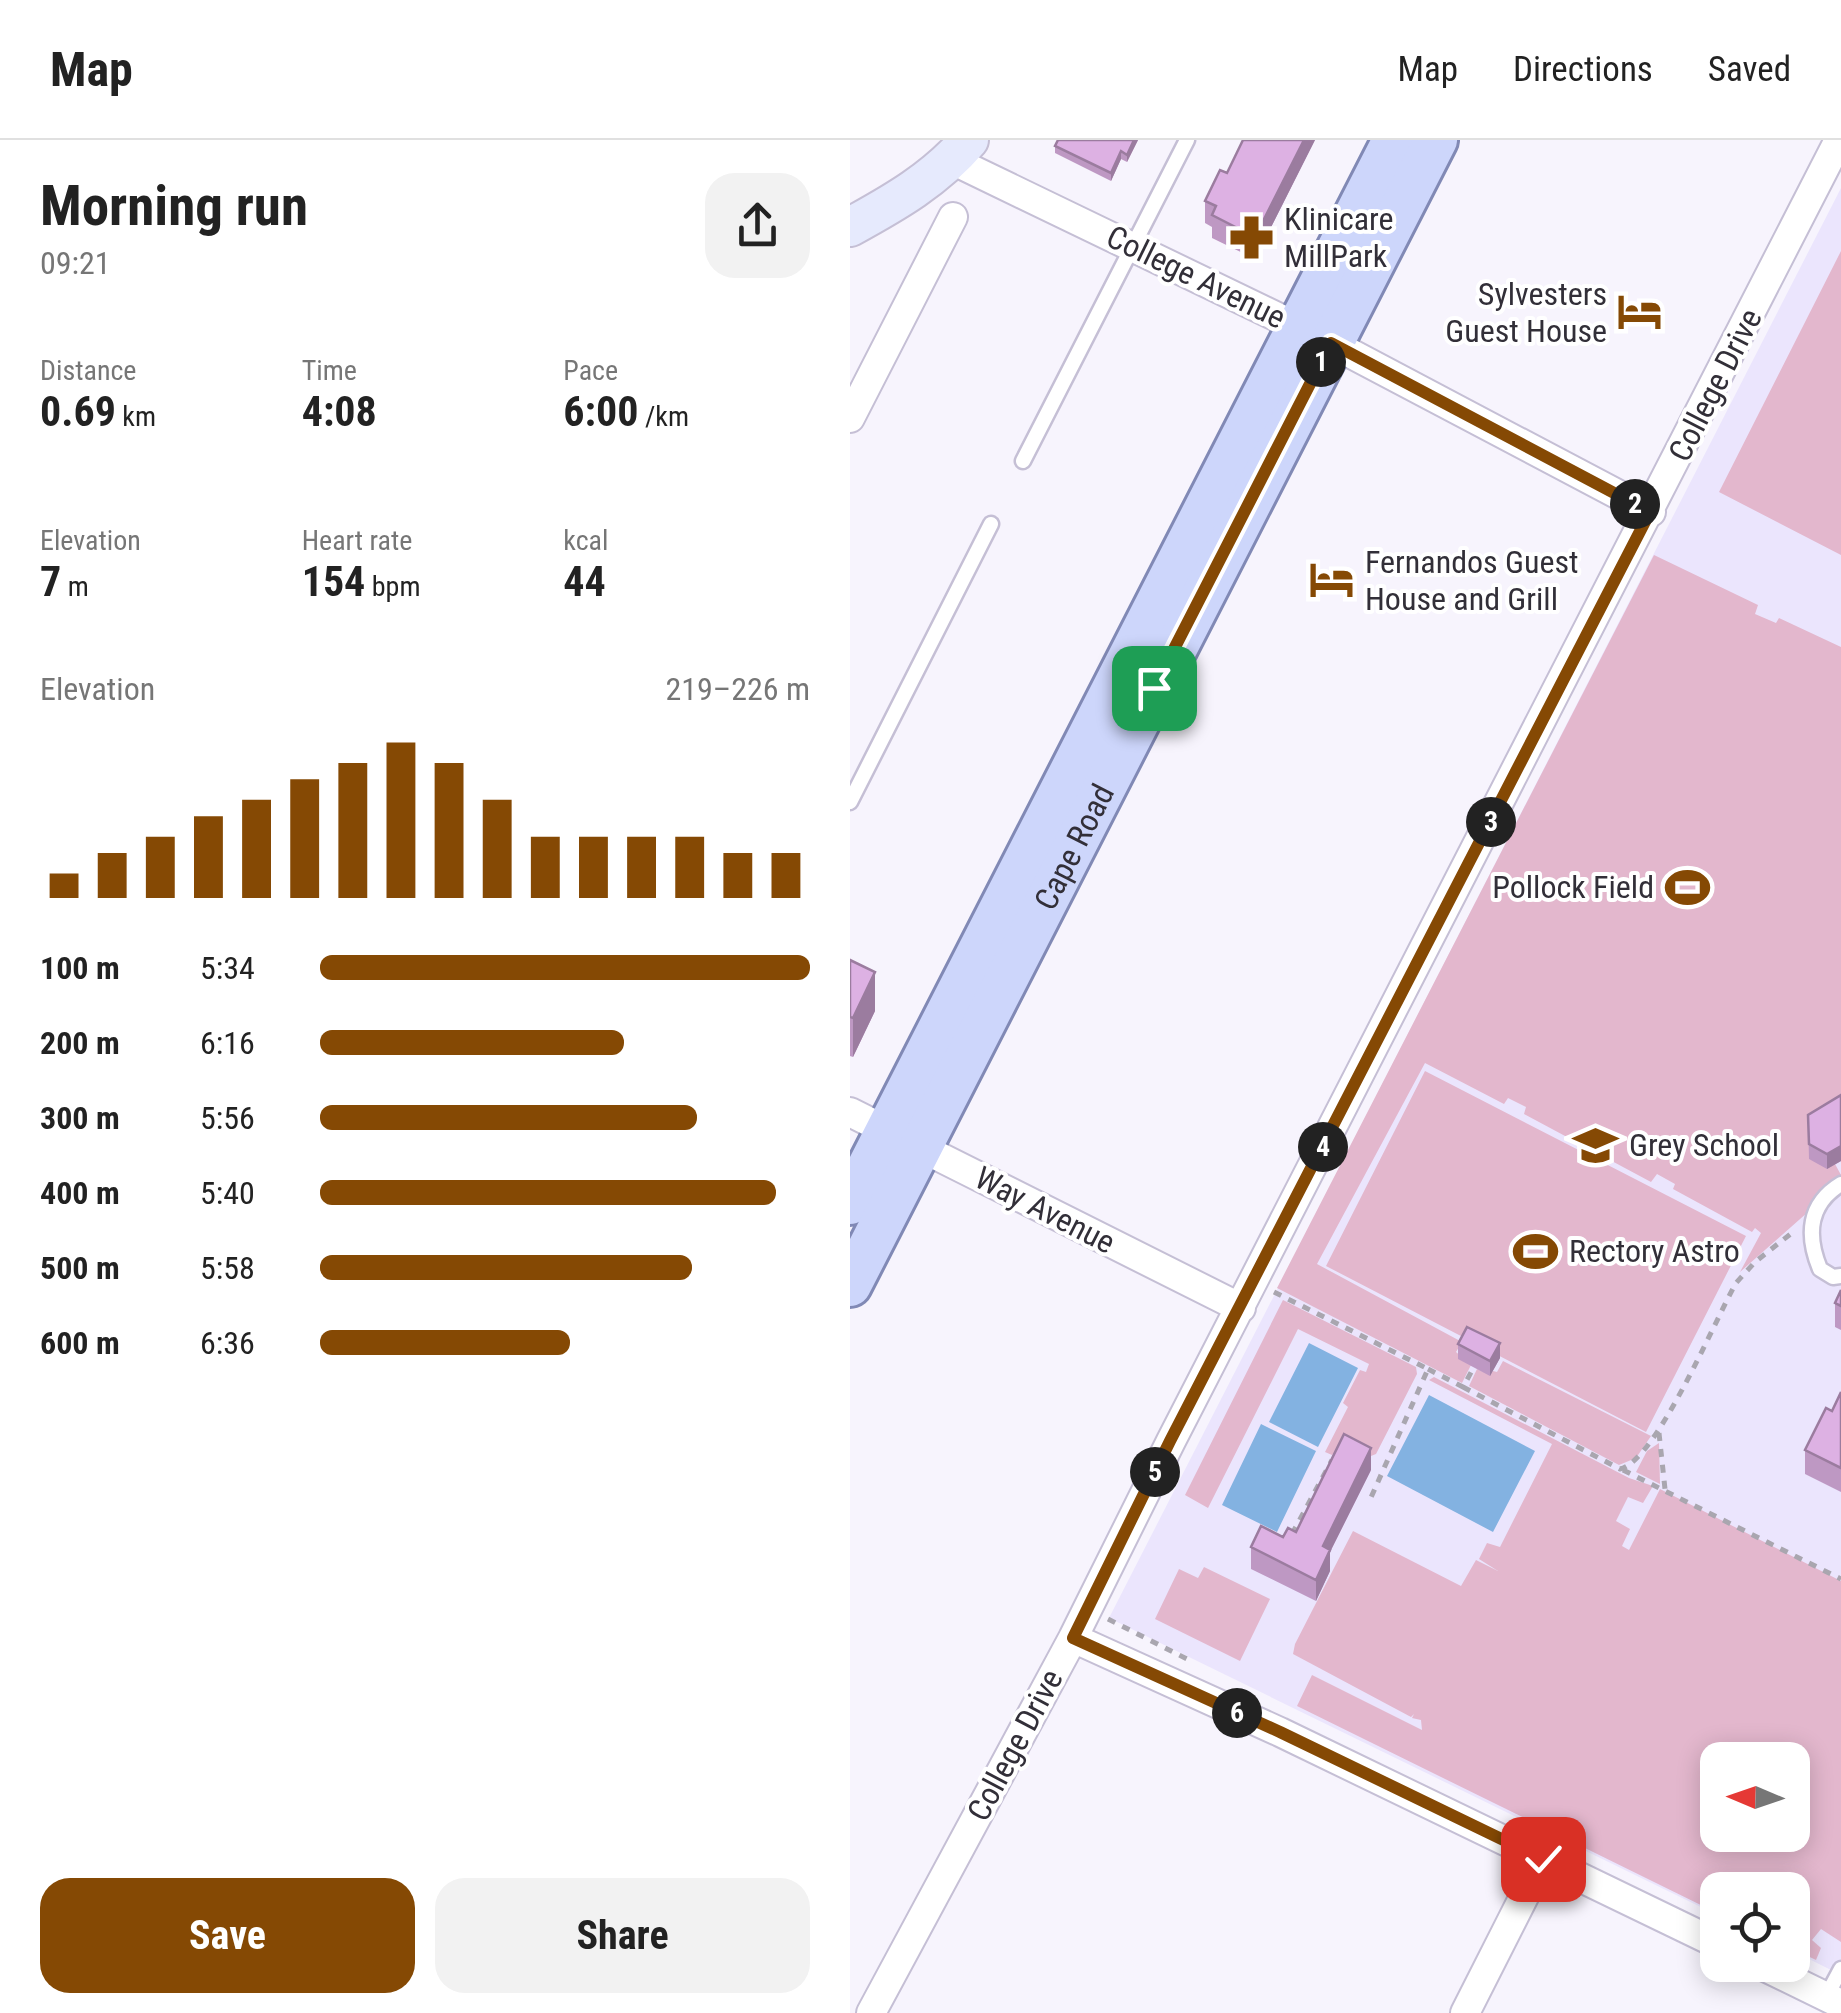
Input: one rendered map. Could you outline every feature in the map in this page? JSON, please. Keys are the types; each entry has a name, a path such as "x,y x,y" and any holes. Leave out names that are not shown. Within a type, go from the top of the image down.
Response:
{"main road":[{"name":"Cape Road","path":"1315,335 1394,140"},
{"name":"Cape Road","path":"850,1203 885,1130 1315,335 1436,140"},
{"name":"Cape Road","path":"850,1286 885,1130"}],"street":[{"name":"College Drive","path":"871,2013 1073,1638 1839,140"},
{"name":"College Avenue","path":"960,150 1132,246 1315,335 1650,512"},
{"path":"850,227 915,188 960,150"},
{"path":"850,418 952,217"},
{"name":"Way Avenue","path":"885,1130 1240,1308"},
{"path":"1073,1638 1280,1732 1700,1935"},
{"path":"1465,2013 1543,1859"},
{"path":"1796,1982 1834,2000"}],"lane":[{"path":"1023,461 1188,140"},
{"path":"850,802 991,524"},
{"path":"1841,1184 1822,1198 1815,1214 1812,1246 1820,1270 1841,1276"},
{"path":"1834,2000 1841,1969"}],"path":[{"path":"1620,1469 1635,1463 1658,1430 1736,1283 1755,1262 1815,1214"},
{"path":"1284,1277 1275,1293 1841,1579"},
{"path":"1463,1387 1474,1367"},
{"path":"1368,1502 1428,1370"},
{"path":"1658,1430 1665,1489"},
{"path":"1289,1539 1338,1454"},
{"path":"1108,1620 1207,1668"}],"shaded area":[{"name":"Grey School","path":"1841,188 1841,1975 1810,1960 1810,1872 1700,1872 1700,1907 1109,1618"},
{"path":"1841,251 1841,555 1719,492"},
{"path":"1654,555 1758,605 1755,614 1776,623 1779,618 1841,647 1841,1109 1809,1139 1809,1159 1835,1164 1841,1175 1823,1188 1808,1212 1740,1272 1761,1233 1755,1228 1752,1232 1673,1189 1675,1184 1657,1174 1651,1182 1524,1114 1526,1107 1508,1098 1504,1104 1425,1063 1317,1264 1462,1342 1456,1352 1471,1365 1462,1383 1277,1288"},
{"name":"Rectory Astro","path":"1425,1071 1746,1236 1646,1432 1326,1266"},
{"path":"1283,1300 1416,1367 1417,1374 1376,1454 1366,1458 1339,1447 1332,1455 1325,1452 1348,1407 1343,1403 1360,1370 1366,1372 1369,1364 1298,1329 1208,1508 1185,1495"},
{"path":"1503,1361 1651,1436 1636,1458 1619,1465 1469,1386 1477,1369 1490,1375 1497,1372"},
{"path":"1434,1377 1629,1478 1653,1486 1643,1503 1628,1497 1616,1521 1630,1529 1622,1546 1629,1550 1660,1489 1841,1581 1841,1942 1821,1929 1812,1940 1821,1948 1816,1960 1810,1957 1810,1872 1700,1872 1700,1905 1297,1706 1312,1675 1422,1730 1421,1720 1412,1718 1414,1714 1411,1717 1293,1654 1295,1644 1353,1531 1461,1586 1476,1560 1498,1571 1479,1559 1487,1543 1500,1547 1552,1444 1429,1380"},
{"path":"1659,1443 1660,1484 1636,1472 1647,1451"},
{"path":"1204,1567 1270,1599 1240,1661 1155,1619 1179,1569 1198,1578"}],"water":[{"path":"1309,1343 1358,1368 1318,1447 1269,1422"},
{"path":"1429,1395 1535,1451 1493,1532 1387,1476"},
{"path":"1261,1424 1316,1451 1277,1532 1222,1505"}],"building":[{"path":"1058,140 1134,140 1127,155 1121,151 1111,173 1055,146"},
{"path":"1243,140 1304,140 1255,237 1212,215 1216,206 1205,201 1220,170 1227,173"},
{"path":"850,960 875,972 853,1018 850,1017"},
{"path":"1841,1095 1841,1146 1827,1154 1809,1144 1808,1115"},
{"path":"1467,1327 1500,1343 1490,1361 1458,1344"},
{"path":"1841,1392 1841,1468 1805,1450 1826,1408 1832,1411"},
{"path":"1344,1434 1371,1448 1323,1546 1330,1550 1316,1580 1251,1547 1261,1526 1283,1537 1288,1528 1296,1532"}],"place":[{"name":"Klinicare MillPark","path":"1251,237"},
{"name":"Sylvesters Guest House","path":"1640,312"},
{"name":"Fernandos Guest House and Grill","path":"1332,580"},
{"name":"Pollock Field","path":"1687,887"},
{"name":"Grey School","path":"1596,1145"},
{"name":"Rectory Astro","path":"1536,1251"}],"route":[{"path":"1154,688 1331,343 1650,512 1170,1441 1073,1638 1280,1732 1543,1859"}]}
